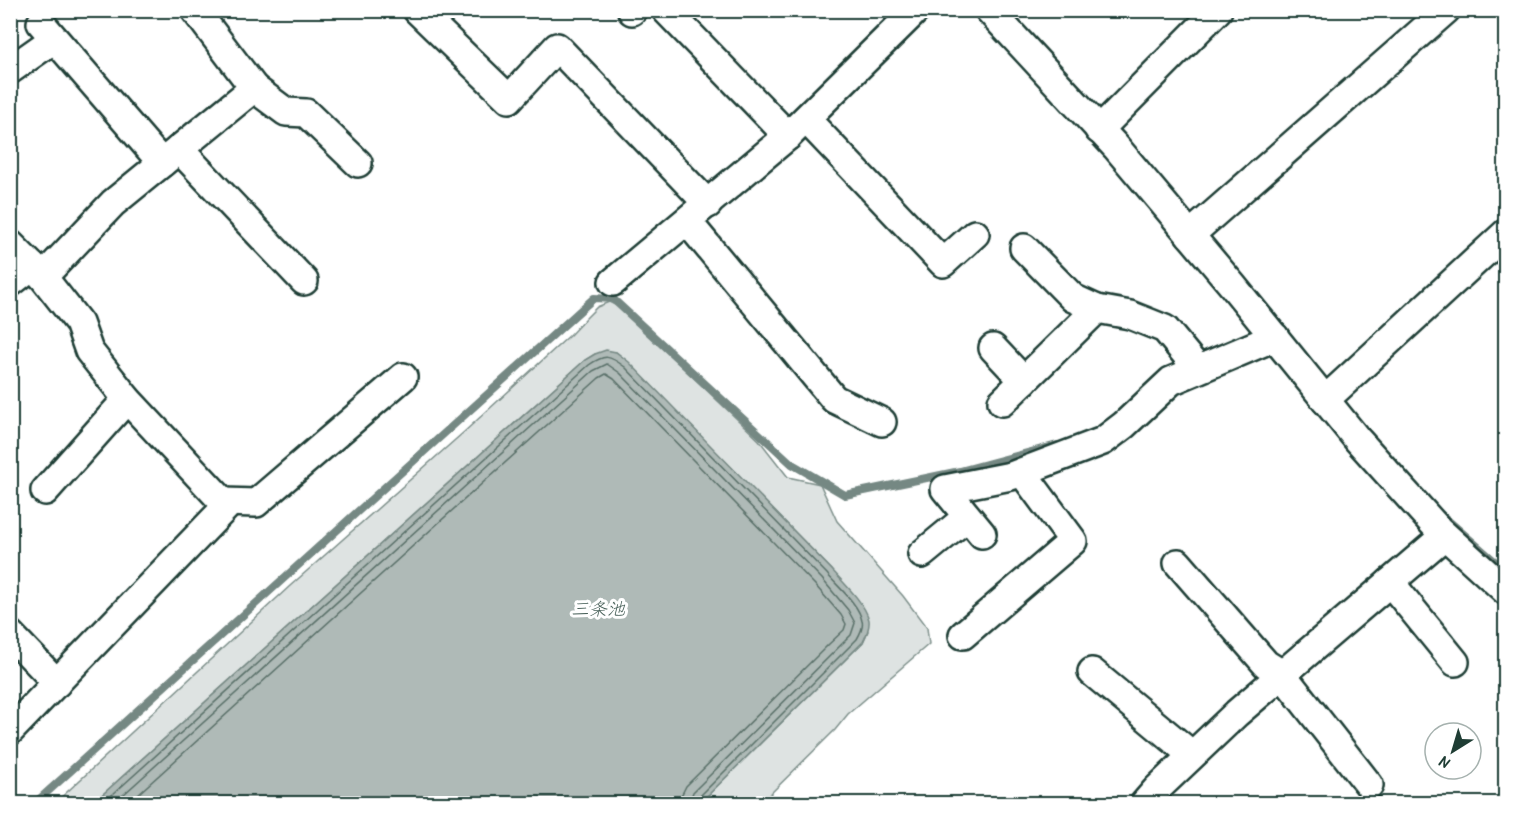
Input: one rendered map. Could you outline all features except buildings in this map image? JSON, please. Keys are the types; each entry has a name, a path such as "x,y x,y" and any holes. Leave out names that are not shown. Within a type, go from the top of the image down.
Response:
{"street":[{"path":"195,10 254,88 286,112 306,113 358,163"},
{"path":"417,10 509,99 557,47 708,204"},
{"path":"666,10 797,127 943,263 975,234"},
{"path":"613,282 797,127 916,10"},
{"path":"989,10 1099,130 1275,337 1331,395 1357,439 1444,536 1506,591"},
{"path":"1099,130 1218,10"},
{"path":"1190,235 1446,10"},
{"path":"10,70 48,31 170,156 304,280"},
{"path":"10,283 37,272 114,203 254,88"},
{"path":"687,221 834,399 882,422"},
{"path":"1331,395 1506,233"},
{"path":"10,244 37,272 79,323 89,351 127,399 227,506 10,731"},
{"path":"1024,248 1073,298 1097,309 1130,315 1165,329 1193,364"},
{"path":"1002,402 1097,309"},
{"path":"922,554 975,525 945,489 1011,476 1103,441 1193,364 1275,337"},
{"path":"993,348 1024,381"},
{"path":"224,502 256,503 402,377"},
{"path":"45,491 127,399"},
{"path":"963,634 1073,541 1022,472"},
{"path":"1144,804 1237,713 1444,536"},
{"path":"1178,563 1266,663 1282,674 1369,785"},
{"path":"1390,582 1455,662"},
{"path":"10,634 57,683"},
{"path":"1092,672 1192,755"}],"shaded area":[{"path":"609,302 619,307 759,440 788,477 820,484 837,521 903,596 927,628 929,644 848,714 835,730 761,803 700,803 863,642 868,631 832,570 616,352 595,354 585,360 93,803 54,804 290,586 570,335 597,307"}],"water":[{"name":"三条池","path":"606,350 616,352 629,362 832,570 858,600 869,620 863,642 700,803 93,803 585,360"}],"waterway":[{"path":"34,804 594,298 613,299 792,464 845,495 960,471 1057,445"},
{"path":"1443,516 1506,571"}]}
